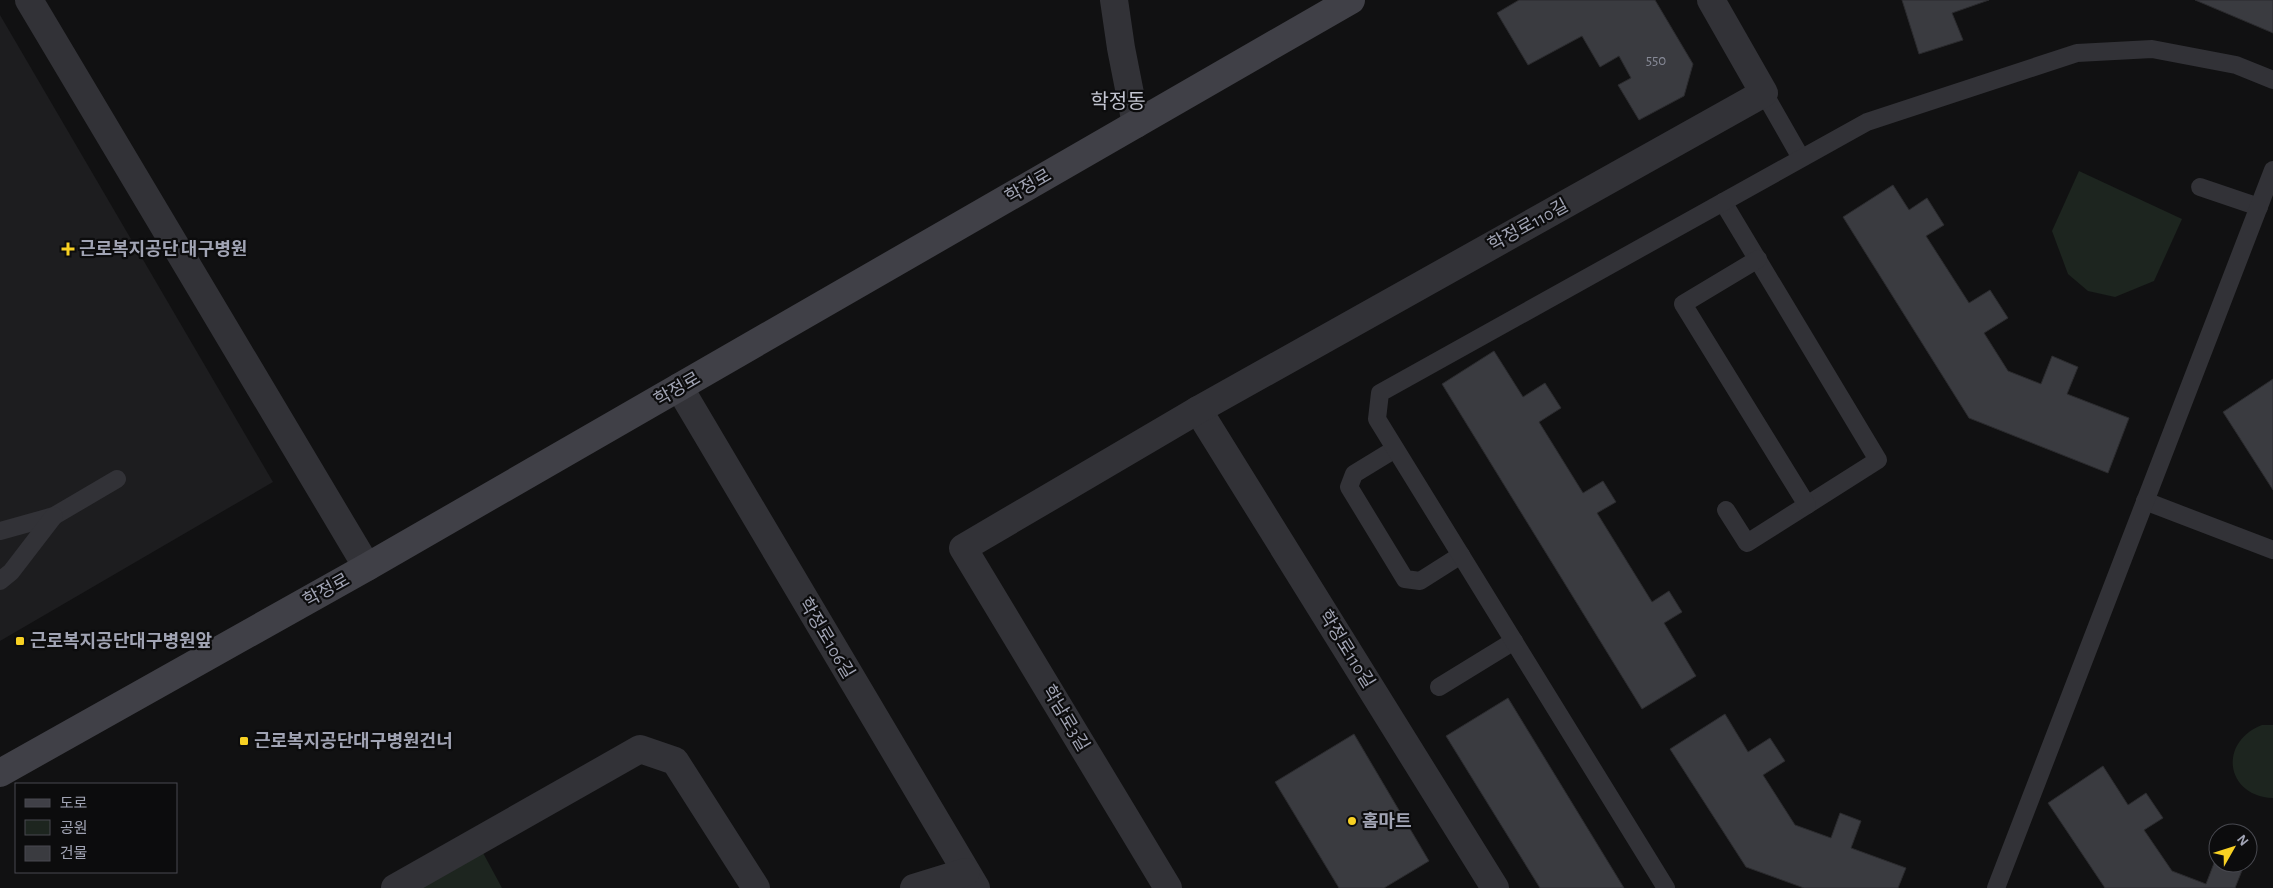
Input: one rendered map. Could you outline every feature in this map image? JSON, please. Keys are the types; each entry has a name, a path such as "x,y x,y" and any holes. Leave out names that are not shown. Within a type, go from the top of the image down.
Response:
{"main road":[{"name":"학정로","path":"0,773 367,567 1351,0"}],"street":[{"path":"29,0 367,567"},
{"path":"1114,0 1136,124"},
{"path":"1711,0 1764,93"},
{"name":"학정로110길","path":"963,548 1198,410 1764,93"},
{"name":"학정로106길","path":"679,387 971,880"},
{"name":"학정로110길","path":"1198,410 1494,888"},
{"name":"학남로3길","path":"963,548 1168,888"},
{"path":"394,888 640,749 675,760 756,888"},
{"path":"914,888 971,880"}],"lane":[{"path":"1666,888 1377,419 1380,393 1867,122 2077,53 2152,49 2236,65 2273,80"},
{"path":"1764,93 1801,158"},
{"path":"1996,888 2273,170"},
{"path":"2200,187 2259,207"},
{"path":"1723,202 1878,460 1747,543 1726,510"},
{"path":"1758,259 1683,304 1807,505"},
{"path":"1395,449 1354,474 1349,487 1405,579 1420,580 1461,555"},
{"path":"0,531 54,516 117,479"},
{"path":"2145,501 2273,550"},
{"path":"0,581 11,572 54,516"},
{"path":"1439,687 1514,641"}],"shaded area":[{"name":"근로복지공단 대구병원","path":"0,15 273,482 0,641"}],"green space":[{"path":"2079,171 2182,219 2154,281 2115,297 2088,291 2068,274 2052,231"},
{"path":"2262,725 2273,725 2273,798 2257,795 2245,788 2237,779 2233,767 2233,755 2238,743 2248,733"},
{"path":"482,851 502,888 418,888"}],"building":[{"path":"1519,0 1655,0 1693,64 1684,96 1639,120 1618,85 1631,78 1619,56 1600,67 1582,36 1528,65 1497,13"},
{"path":"1902,0 1989,0 1952,13 1963,40 1919,54"},
{"path":"2195,0 2273,0 2273,33"},
{"path":"1893,185 1909,210 1927,198 1944,225 1926,236 1969,303 1990,290 2008,318 1984,333 2008,371 2041,384 2052,356 2078,367 2067,394 2129,418 2108,473 1969,418 1843,217"},
{"path":"1494,351 1523,397 1545,383 1561,408 1539,422 1583,493 1603,481 1616,502 1597,513 1652,602 1669,591 1682,612 1664,623 1696,676 1642,709 1442,384"},
{"path":"2273,379 2273,490 2223,412"},
{"path":"1508,698 1624,888 1540,888 1446,736"},
{"path":"1725,714 1748,752 1770,738 1785,761 1763,775 1795,825 1831,838 1840,813 1861,821 1851,848 1906,868 1898,888 1804,888 1746,867 1670,749"},
{"name":"홈마트","path":"1354,734 1429,861 1384,888 1339,888 1275,782"},
{"path":"2103,766 2128,805 2146,793 2163,818 2144,830 2172,871 2206,884 2210,873 2241,873 2235,888 2105,888 2048,803"}],"place":[{"name":"근로복지공단 대구병원","path":"68,249"},
{"name":"근로복지공단대구병원앞","path":"20,641"},
{"name":"근로복지공단대구병원건너","path":"244,741"},
{"name":"홈마트","path":"1352,821"}],"district":[{"name":"학정동","path":"1118,101"}]}
